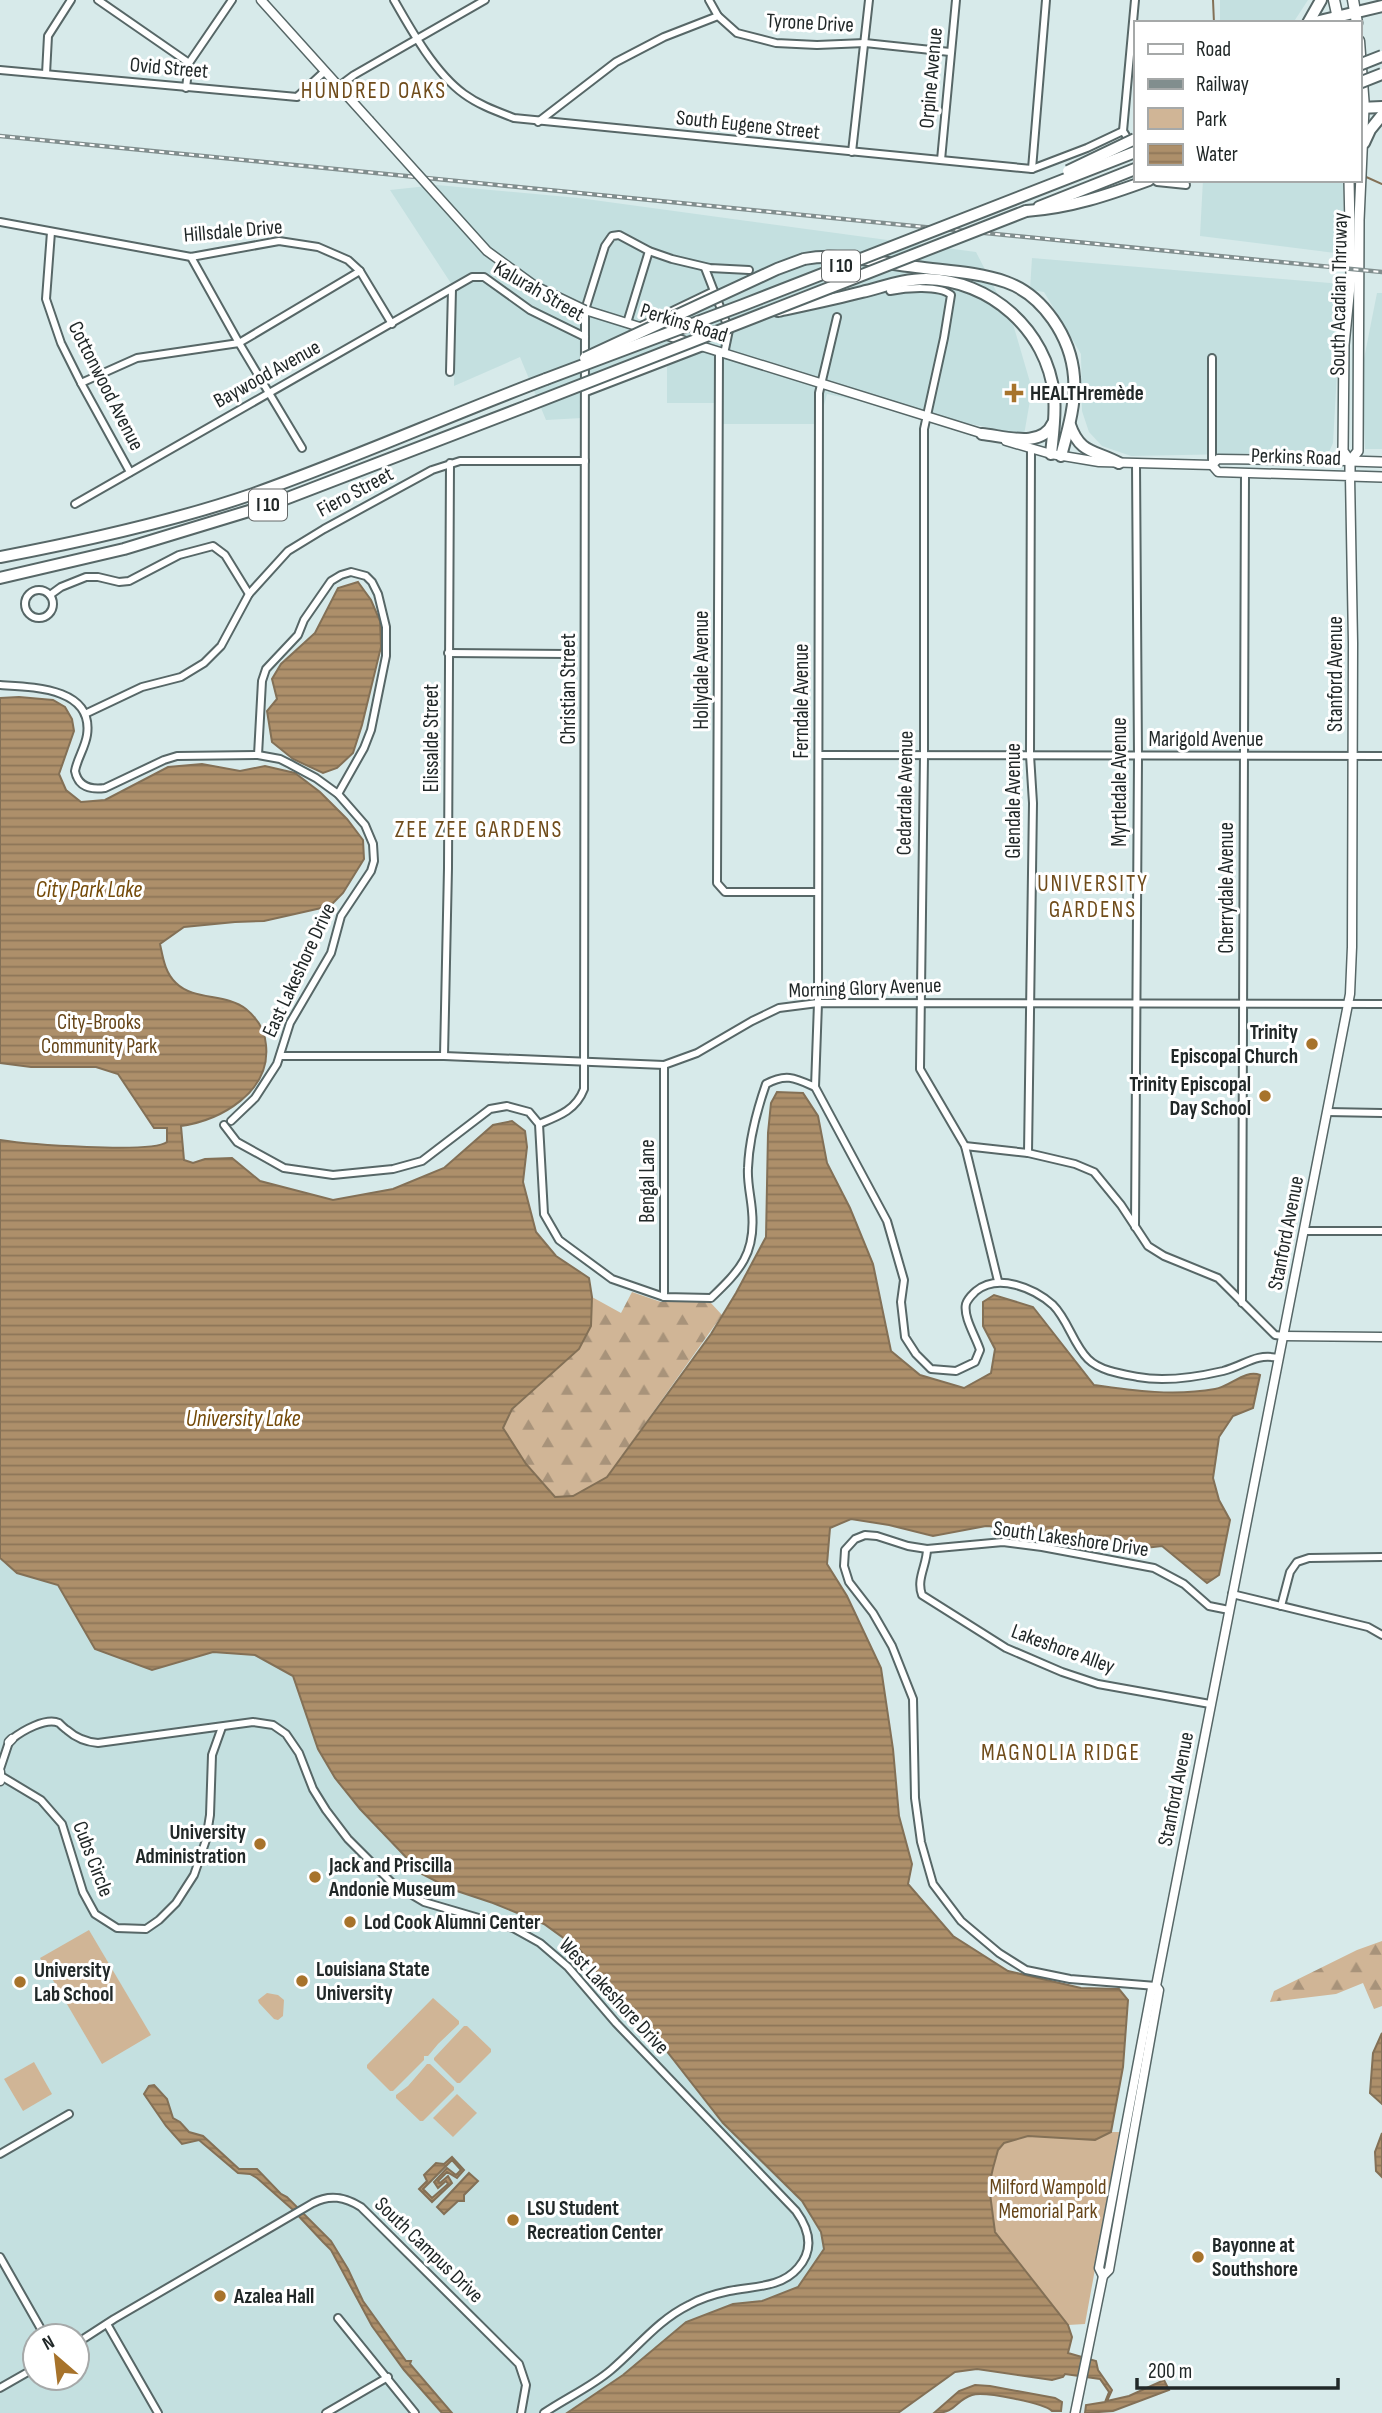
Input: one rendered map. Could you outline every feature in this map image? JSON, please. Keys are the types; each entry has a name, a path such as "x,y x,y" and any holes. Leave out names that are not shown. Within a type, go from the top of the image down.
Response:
{"highway":[{"path":"1311,21 1321,0"},
{"path":"1338,19 1355,11 1382,6"},
{"path":"1361,64 1382,56"},
{"path":"1361,82 1382,74"},
{"path":"1362,108 1382,107"},
{"path":"1364,143 1370,130 1382,116"},
{"path":"970,216 1134,139"},
{"name":"I 10","path":"0,557 151,525 251,494 412,434 520,389 1134,151"},
{"name":"I 10","path":"0,578 124,549 272,504 1134,169"},
{"path":"1026,211 1057,209 1143,182"},
{"path":"546,379 606,348 804,259 840,257 974,275 1004,281 1025,291 1046,311 1059,329 1069,351 1074,376 1069,424 1056,455"},
{"path":"759,316 910,280 941,280 964,285 985,294 1012,313 1030,334 1049,370 1054,395 1056,455"},
{"path":"982,434 1035,439 1050,429 1054,420"},
{"path":"1069,424 1076,440 1084,449 1119,463"}],"main road":[{"path":"1334,0 1338,19"},
{"name":"South Acadian Thruway","path":"1350,461 1358,451 1364,143 1361,86"},
{"name":"South Acadian Thruway","path":"1349,184 1351,276 1344,345 1343,451 1350,461 1350,476"},
{"name":"Perkins Road","path":"1350,461 1382,462"},
{"name":"Perkins Road","path":"1350,476 1382,477"}],"street":[{"path":"46,74 48,36 71,0"},
{"path":"98,0 189,63"},
{"path":"186,88 189,63 232,0"},
{"name":"Perkins Road","path":"262,0 465,229 497,260 544,292 585,310 1056,455 1136,464 1212,465 1218,459 1350,461"},
{"name":"South Eugene Street","path":"394,0 417,39 461,92 487,108 514,118 1032,169 1087,149 1123,131"},
{"path":"338,87 354,75 485,0"},
{"path":"538,122 616,62 664,37 718,16 709,0"},
{"path":"852,152 869,0"},
{"name":"Orpine Avenue","path":"941,160 956,0"},
{"path":"1032,169 1046,0"},
{"path":"1134,149 1123,131 1135,0"},
{"name":"Tyrone Drive","path":"718,16 737,33 776,43 865,43 950,52"},
{"name":"Ovid Street","path":"0,70 297,97 324,71"},
{"path":"1167,182 1186,185"},
{"name":"Hillsdale Drive","path":"0,222 191,257 279,241 318,247 348,260 360,271 392,324"},
{"name":"Cottonwood Avenue","path":"51,232 46,299 61,343 130,472"},
{"name":"Christian Street","path":"540,1124 578,1103 584,1089 585,310 605,246 612,236 619,235 649,251"},
{"path":"627,323 649,251 705,268 749,270"},
{"path":"191,257 302,448"},
{"name":"Hollydale Avenue","path":"705,268 729,330 722,353 717,883 725,892 818,892"},
{"path":"81,383 137,358 239,343 360,271"},
{"name":"Baywood Avenue","path":"75,503 476,276"},
{"name":"Kalurah Street","path":"476,276 484,277 530,310 585,337"},
{"name":"Cedardale Avenue","path":"890,291 910,288 951,293 924,429 920,1069 965,1146 999,1281"},
{"path":"450,372 452,289"},
{"path":"638,327 713,291"},
{"name":"Ferndale Avenue","path":"815,1087 818,1003 820,384 837,317"},
{"path":"586,392 703,347"},
{"path":"1212,358 1212,465"},
{"name":"Glendale Avenue","path":"1028,1153 1028,1003 1033,803 1030,755 1031,448"},
{"name":"Fiero Street","path":"85,714 142,687 181,677 204,663 226,637 249,594 279,560 303,540 432,470 450,463 474,460 585,461"},
{"name":"Elissalde Street","path":"444,1056 450,463"},
{"name":"Myrtledale Avenue","path":"1135,1227 1138,756 1136,464"},
{"name":"Perkins Road","path":"1212,465 1218,472 1350,476"},
{"name":"Cherrydale Avenue","path":"1242,1303 1245,473"},
{"name":"Stanford Avenue","path":"1074,2412 1103,2276 1109,2270 1159,1990 1156,1986 1348,1004 1352,947 1353,756 1350,476"},
{"path":"50,595 86,577 130,581 169,559 209,546 220,550 249,594"},
{"path":"258,755 262,681 266,669 298,635 304,620 331,581 351,572 366,576 378,594 386,627 386,656 371,730 338,794"},
{"path":"41,589 50,595 53,603 48,614 39,618 28,612 25,602 31,592 41,589"},
{"path":"448,653 567,654"},
{"path":"0,685 54,691 74,701 85,714"},
{"name":"East Lakeshore Drive","path":"85,714 87,735 75,771 79,782 90,788 106,788 177,756 258,755 280,759 316,778 338,794 369,833 373,844 373,866 341,916 331,953 290,1023 280,1056 255,1098 232,1121"},
{"name":"Marigold Avenue","path":"819,755 1382,756"},
{"name":"Morning Glory Avenue","path":"280,1056 444,1056 664,1065 697,1054 779,1008 818,1003 1382,1004"},
{"name":"Bengal Lane","path":"664,1065 664,1297"},
{"path":"224,1125 237,1142 284,1168 333,1175 393,1169 422,1161 490,1109 507,1106 529,1112 540,1124 544,1214 559,1240 612,1279 664,1297 711,1298 738,1272 750,1250 753,1215 747,1169 758,1108 766,1084 780,1076 798,1079 815,1087 887,1221 904,1280 901,1302 905,1337 916,1354 931,1369 956,1371 975,1362 980,1349 967,1318 966,1305 970,1296 983,1285 999,1281 1036,1293 1055,1307 1089,1360 1114,1373 1143,1378 1192,1377 1226,1370 1257,1356 1279,1358"},
{"path":"1327,1112 1382,1112"},
{"path":"965,1146 1028,1153 1075,1164 1094,1172 1148,1246 1164,1256 1218,1278 1275,1335 1382,1337"},
{"path":"1304,1231 1382,1231"},
{"name":"South Lakeshore Drive","path":"1156,1986 1070,1979 1026,1970 999,1953 961,1921 933,1884 921,1842 915,1798 914,1699 892,1646 873,1613 849,1582 844,1566 845,1550 855,1539 865,1535 927,1549 1003,1542 1154,1568 1184,1584 1209,1606 1229,1610"},
{"name":"Lakeshore Alley","path":"927,1549 919,1583 922,1595 1006,1648 1098,1684 1210,1704"},
{"path":"1281,1606 1290,1572 1297,1562 1309,1558 1382,1557"},
{"path":"1233,1594 1368,1627 1382,1635"},
{"name":"West Lakeshore Drive","path":"0,1753 23,1731 50,1721 57,1722 85,1741 98,1743 222,1727 264,1723 273,1725 286,1734 299,1753 313,1789 334,1821 383,1875 424,1902 513,1928 540,1943 559,1958 684,2096 788,2200 806,2226 809,2243 807,2255 788,2277 768,2285 708,2297 680,2309 655,2328 601,2378 544,2413"},
{"name":"Cubs Circle","path":"0,1774 41,1800 62,1824 83,1892 95,1914 117,1928 146,1929 176,1903 194,1875 206,1840 210,1815 212,1755 222,1727"},
{"path":"0,1774 11,1740"},
{"path":"0,2154 69,2114"},
{"name":"South Campus Drive","path":"91,2334 313,2203 326,2197 337,2197 361,2207 519,2364 526,2385 521,2413"},
{"path":"0,2258 37,2322"},
{"path":"338,2318 415,2413"},
{"path":"107,2324 158,2413"},
{"path":"0,2388 21,2376"},
{"path":"327,2413 388,2378"}],"shaded area":[{"path":"1220,0 1308,0 1294,21 1220,21"},
{"path":"1203,182 1343,183 1343,254 1200,236"},
{"path":"437,185 579,198 976,252 1013,324 1032,389 1024,435 827,394 819,424 722,424 722,403 667,403 667,365 583,396 582,418 546,420 520,357 454,386 456,291 390,190"},
{"path":"1032,258 1342,284 1333,443 1329,452 1131,456 1102,446 1089,432 1082,411 1081,354 1044,292 1030,290"},
{"path":"1377,293 1382,293 1382,449 1365,449 1362,369"},
{"name":"Louisiana State University","path":"0,1558 17,1573 58,1585 95,1649 152,1670 213,1652 255,1655 293,1676 318,1749 335,1778 360,1809 422,1874 451,1889 544,1924 580,1950 627,2011 658,2040 723,2123 802,2201 821,2232 824,2249 798,2287 762,2301 734,2304 686,2322 623,2375 567,2413 0,2413"}],"green space":[{"path":"632,1292 661,1302 710,1302 722,1315 607,1477 573,1496 555,1497 526,1464 503,1428 512,1409 591,1326 592,1297 621,1313"},
{"path":"89,1930 151,2035 102,2064 40,1958"},
{"path":"1382,1941 1382,2006 1374,2009 1363,1983 1336,1994 1270,2002 1274,1991 1357,1950"},
{"path":"267,1993 278,1995 284,2000 283,2016 278,2020 259,2003 258,2000"},
{"path":"433,1998 459,2021 459,2024 390,2091 367,2065"},
{"path":"464,2026 491,2049 491,2052 457,2083 434,2058"},
{"path":"34,2062 52,2094 23,2111 4,2079"},
{"path":"427,2064 454,2087 454,2090 420,2121 396,2095 408,2086"},
{"path":"457,2094 477,2113 453,2137 433,2118"},
{"name":"Milford Wampold Memorial Park","path":"1111,2132 1120,2132 1085,2324 1068,2325 994,2232 989,2186 993,2168 998,2150 1004,2143 1028,2136 1095,2140"}],"water":[{"path":"358,582 371,600 380,621 381,647 353,753 337,768 323,773 293,759 272,742 267,711 277,699 272,679 281,664 315,633 338,588"},
{"name":"University Lake","path":"0,698 53,700 65,707 72,719 74,731 59,774 66,790 81,802 105,800 168,767 202,764 240,771 265,766 295,773 320,792 363,840 364,859 343,893 330,906 264,921 184,927 160,944 167,970 176,983 183,989 229,1001 246,1009 260,1025 266,1045 265,1062 252,1090 227,1110 181,1126 184,1160 193,1163 205,1159 232,1158 260,1181 333,1200 393,1189 444,1168 493,1125 512,1121 525,1131 527,1147 523,1182 536,1232 556,1256 589,1278 592,1297 591,1326 579,1349 512,1409 503,1428 526,1464 555,1497 573,1496 607,1477 711,1334 736,1293 766,1237 768,1133 771,1103 777,1092 803,1093 818,1116 827,1163 850,1208 873,1264 891,1351 920,1375 964,1388 991,1373 995,1349 983,1326 983,1302 994,1295 1033,1307 1094,1385 1139,1391 1185,1392 1221,1388 1249,1374 1260,1375 1253,1408 1233,1416 1219,1437 1213,1478 1219,1500 1230,1520 1219,1575 1207,1583 1162,1546 1118,1551 1043,1530 986,1526 933,1536 851,1519 830,1528 827,1564 847,1596 881,1668 893,1749 899,1816 912,1864 908,1884 953,1936 1008,1971 1081,1988 1119,1989 1128,2000 1123,2067 1111,2132 1095,2140 1028,2136 1004,2143 998,2150 989,2186 995,2232 1068,2325 1072,2337 1068,2353 1096,2361 1098,2370 1112,2390 1107,2401 1129,2396 1164,2380 1169,2390 1113,2411 1085,2413 1086,2405 1105,2402 1109,2392 1100,2379 1065,2374 1052,2380 977,2369 955,2372 898,2413 567,2413 623,2375 686,2322 733,2304 762,2301 798,2287 824,2249 821,2232 802,2201 723,2123 658,2040 627,2011 580,1950 544,1924 451,1889 422,1874 360,1809 335,1778 318,1749 293,1676 255,1655 213,1652 152,1670 95,1649 58,1585 17,1573 0,1558 0,1140 114,1148 156,1146 167,1142 167,1128 154,1128 118,1074 96,1067 31,1067 0,1063"},
{"path":"1382,2033 1382,2104 1370,2093 1373,2053"},
{"path":"154,2085 167,2099 173,2118 189,2132 203,2136 239,2169 257,2169 331,2241 363,2301 406,2361 411,2361 410,2364 452,2413 442,2413 404,2370 372,2326 331,2250 292,2209 257,2178 238,2173 199,2140 182,2144 144,2094 149,2086"},
{"path":"1382,2133 1382,2177 1376,2171 1375,2152"},
{"path":"452,2157 464,2170 457,2178 447,2172 438,2181 440,2183 448,2176 452,2183 432,2202 419,2189 427,2181 424,2175 436,2163 444,2164","holes":["452,2160 461,2170 456,2175 447,2168 434,2182 438,2188 446,2181 448,2184 432,2198 423,2189"]},
{"path":"469,2173 478,2181 464,2195 464,2201 458,2201 444,2214 437,2207"},
{"path":"975,2385 1055,2398 1062,2402 1061,2411 1052,2411 1014,2398 979,2394 966,2397 947,2411 934,2413 959,2391"}],"waterway":[{"path":"1213,0 1214,21"},
{"path":"1364,176 1382,184"}],"railway":[{"path":"0,136 1382,272"}],"place":[{"name":"HEALTHremède","path":"1014,393"},
{"name":"Trinity Episcopal Church","path":"1312,1044"},
{"name":"Trinity Episcopal Day School","path":"1265,1096"},
{"name":"University Administration","path":"260,1844"},
{"name":"Jack and Priscilla Andonie Museum","path":"315,1877"},
{"name":"Lod Cook Alumni Center","path":"350,1922"},
{"name":"Louisiana State University","path":"302,1981"},
{"name":"University Lab School","path":"20,1982"},
{"name":"LSU Student Recreation Center","path":"513,2220"},
{"name":"Bayonne at Southshore","path":"1198,2257"},
{"name":"Azalea Hall","path":"220,2296"}],"district":[{"name":"HUNDRED OAKS","path":"374,91"},
{"name":"ZEE ZEE GARDENS","path":"479,830"},
{"name":"UNIVERSITY GARDENS","path":"1093,897"},
{"name":"MAGNOLIA RIDGE","path":"1061,1753"}],"water label":[{"name":"City Park Lake","path":"89,890"}],"park label":[{"name":"City-Brooks Community Park","path":"99,1034"}]}
